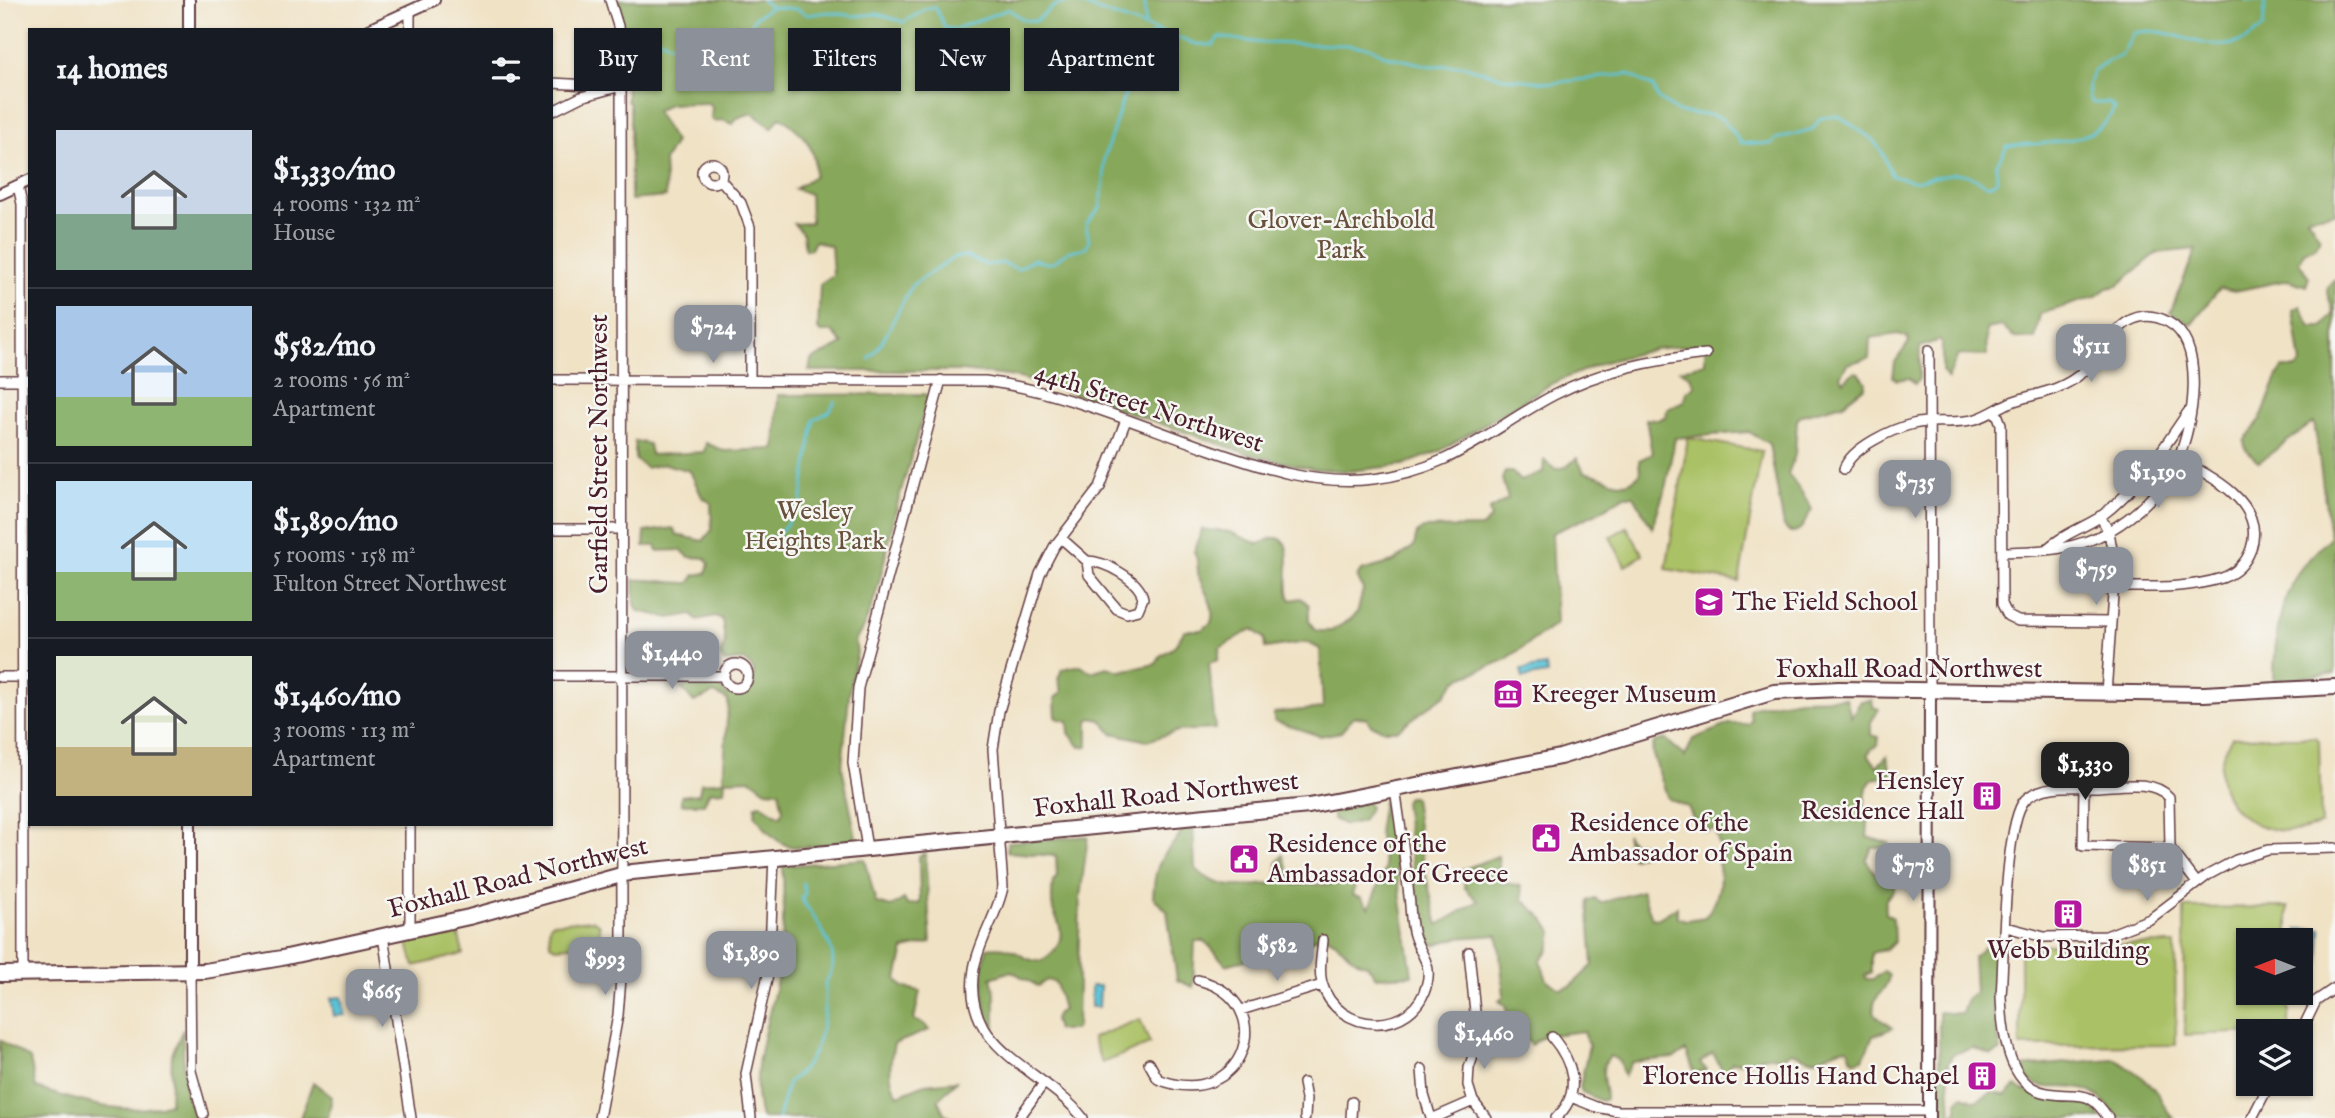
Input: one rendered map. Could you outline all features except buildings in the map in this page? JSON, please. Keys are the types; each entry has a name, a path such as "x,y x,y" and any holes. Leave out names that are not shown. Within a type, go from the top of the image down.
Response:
{"main road":[{"name":"Foxhall Road Northwest","path":"0,974 190,972 270,960 410,930 621,874 1286,809 1567,755 1774,692 1930,690 2214,694 2335,687"}],"street":[{"path":"189,0 189,28"},
{"path":"372,28 434,0"},
{"name":"Garfield Street Northwest","path":"610,0 618,28"},
{"path":"410,11 410,28"},
{"path":"553,83 574,84"},
{"path":"553,111 581,97 603,91"},
{"name":"Garfield Street Northwest","path":"598,1118 620,1001 621,91"},
{"path":"720,179 741,203 750,227 750,380"},
{"path":"0,194 28,181"},
{"path":"18,186 22,204 26,380 23,974"},
{"path":"1844,469 1859,449 1914,424 1965,422 2077,377 2124,323 2146,317 2168,322 2186,340 2194,362 2189,411 2178,460 2148,500 2109,532 2058,551 2048,548 2003,552"},
{"path":"1570,1097 1615,1110 1762,1114 1929,1114 1929,350"},
{"name":"44th Street Northwest","path":"553,380 985,381 1024,388 1284,474 1317,479 1372,479 1413,472 1459,454 1544,401 1587,380 1652,360 1706,354"},
{"path":"0,380 26,380"},
{"path":"867,848 853,763 858,688 941,380"},
{"path":"1996,411 2001,424 2002,604 2008,616 2018,621 2109,622"},
{"path":"2048,548 2058,539 2100,516 2162,451 2189,411"},
{"path":"1083,1118 1065,1098 995,1044 980,1018 974,997 975,967 1003,887 993,756 995,726 1034,587 1061,538 1100,486 1126,421"},
{"path":"2115,587 2169,587 2222,578 2240,568 2250,552 2253,521 2243,502 2230,491 2162,451"},
{"path":"2100,516 2109,532 2114,551 2115,587 2109,622 2106,693"},
{"path":"553,529 619,529"},
{"path":"1061,538 1087,561 1089,576 1116,608 1127,613 1138,610 1143,601 1139,588 1100,561 1087,561"},
{"path":"553,676 724,676"},
{"path":"0,677 26,677"},
{"path":"2108,1118 2099,1104 2086,1095 2040,1092 2023,1083 2017,1073 2002,1018 2011,846 2020,807 2039,792 2084,787 2154,786 2169,797 2170,848 2197,883"},
{"path":"2084,787 2083,846 2170,848"},
{"path":"1323,940 1320,970 1322,985 1331,1003 1341,1013 1358,1022 1390,1022 1406,1014 1419,1002 1426,988 1429,968 1414,934 1395,790"},
{"path":"190,826 191,1071 203,1114"},
{"path":"410,826 410,930"},
{"path":"2006,927 2044,937 2106,936 2150,919 2197,883 2236,860 2268,850 2335,848"},
{"path":"751,1118 747,1065 769,970 774,857"},
{"path":"383,936 411,1118"},
{"path":"1469,951 1475,1012 1481,1032 1469,1069 1468,1085 1473,1101 1486,1118"},
{"path":"1149,1063 1156,1077 1191,1087 1216,1082 1232,1069 1243,1052 1245,1025 1241,1010 1224,990 1198,980"},
{"path":"1241,1010 1322,985"},
{"path":"2307,1019 2316,1001 2335,988"},
{"path":"1552,1037 1572,1071 1570,1097 1556,1118"},
{"path":"1422,1069 1424,1095 1432,1118 1473,1101"},
{"path":"1019,1118 1044,1083"},
{"path":"1303,1083 1305,1118"},
{"path":"2252,1118 2263,1096"},
{"path":"1351,1118 1352,1102"}],"green space":[{"name":"Glover-Archbold Park","path":"618,0 2335,0 2335,213 2307,217 2320,238 2315,247 2304,252 2299,262 2309,277 2306,286 2288,280 2235,291 2220,288 2191,324 2170,313 2196,249 2157,253 2117,286 2107,288 2095,297 2040,314 2035,339 2014,338 2003,326 1986,329 1987,356 1958,355 1948,379 1942,371 1942,344 1939,340 1920,347 1919,379 1915,384 1909,378 1897,380 1893,377 1895,362 1909,342 1907,337 1898,334 1870,338 1869,358 1847,364 1840,376 1844,381 1854,372 1859,373 1866,382 1865,387 1843,404 1802,415 1797,420 1795,455 1788,474 1812,510 1801,528 1794,532 1789,532 1784,527 1769,444 1749,432 1675,438 1665,489 1652,528 1634,496 1625,496 1595,514 1552,533 1556,624 1505,660 1456,680 1445,695 1397,730 1385,730 1371,725 1367,719 1354,716 1341,732 1320,736 1274,721 1274,713 1323,708 1320,649 1307,642 1265,648 1264,638 1252,629 1220,648 1218,660 1209,663 1215,729 1178,731 1147,741 1112,733 1101,720 1091,718 1088,721 1088,746 1080,747 1069,733 1068,721 1056,718 1055,698 1062,692 1058,679 1062,669 1081,665 1091,672 1107,667 1120,671 1156,664 1160,656 1174,647 1185,630 1201,630 1211,623 1211,603 1198,574 1194,552 1202,529 1230,532 1258,544 1273,538 1281,539 1287,553 1288,593 1291,600 1301,598 1309,605 1309,621 1316,631 1331,631 1351,619 1358,611 1363,589 1357,577 1361,571 1393,562 1414,546 1417,533 1423,528 1483,527 1491,518 1489,510 1508,499 1502,479 1505,472 1512,472 1520,481 1543,472 1544,460 1555,469 1566,467 1577,458 1584,472 1621,483 1633,480 1640,474 1639,460 1652,454 1646,419 1658,420 1666,416 1667,409 1684,401 1686,392 1695,386 1690,376 1680,370 1705,363 1705,347 1697,345 1654,349 1605,362 1553,383 1438,452 1403,465 1350,471 1313,469 1252,455 1075,394 1016,377 961,371 809,371 811,360 843,344 832,332 821,332 818,329 820,284 833,275 831,246 815,241 811,249 805,250 803,234 794,224 811,223 810,194 795,189 814,176 815,166 807,141 780,117 772,128 752,113 737,118 733,124 711,119 712,106 708,103 669,104 656,111 675,142 664,161 666,197 631,200 630,104 627,101 627,91 662,91 662,28 623,28"},
{"path":"2335,279 2335,673 2274,681 2276,639 2285,599 2300,569 2330,537 2314,422 2259,462 2246,450 2244,442 2261,417 2283,368 2297,368 2301,364 2293,310 2300,306 2311,327 2323,327 2333,314 2327,291"},
{"name":"Wesley Heights Park","path":"778,395 928,396 875,596 855,640 857,653 850,687 842,767 856,837 810,847 786,845 769,832 755,815 756,805 761,804 780,816 783,810 779,791 766,790 751,779 725,780 724,791 709,792 704,804 681,804 681,796 699,794 701,783 723,781 728,700 714,693 694,702 681,688 694,683 716,683 727,695 737,695 750,689 754,670 744,660 724,662 720,656 725,643 722,619 715,616 697,620 692,614 670,618 638,611 634,580 689,583 695,575 706,573 709,564 705,558 689,557 681,550 657,551 657,546 644,546 645,532 673,528 677,535 703,541 712,530 711,503 702,497 690,471 665,464 646,468 635,459 635,441 649,444 651,455 704,452 706,443 724,451 775,449"},
{"path":"1688,438 1762,451 1739,582 1666,569"},
{"path":"1627,527 1643,555 1625,566 1610,537"},
{"path":"1846,698 1851,717 1861,701 1872,700 1873,707 1879,709 1871,722 1871,735 1879,737 1878,745 1871,749 1868,755 1877,766 1887,756 1892,775 1873,779 1867,787 1864,807 1869,812 1867,837 1889,843 1887,847 1872,848 1866,860 1880,880 1895,884 1885,906 1885,913 1893,918 1894,942 1887,949 1871,953 1871,973 1865,975 1866,979 1873,979 1884,971 1889,976 1886,986 1876,998 1874,1008 1878,1018 1893,1028 1873,1036 1863,1059 1852,1059 1848,1048 1814,1059 1791,1052 1780,1058 1769,1056 1739,1063 1732,1062 1724,1074 1713,1053 1700,1063 1707,1070 1695,1074 1686,1051 1674,1058 1632,1062 1624,1076 1619,1061 1610,1056 1603,1071 1606,1099 1601,1101 1582,1092 1580,1087 1589,1045 1584,1031 1543,1036 1531,1045 1524,1037 1496,1037 1494,1033 1504,1025 1507,1018 1505,1005 1499,1001 1504,996 1498,935 1457,938 1427,947 1420,929 1404,802 1408,797 1414,797 1423,864 1438,925 1478,901 1465,888 1462,870 1498,856 1501,882 1521,886 1523,900 1543,918 1553,933 1549,950 1540,960 1547,980 1560,989 1571,986 1593,965 1588,901 1595,898 1600,903 1642,891 1652,918 1657,919 1677,907 1677,917 1686,920 1705,917 1716,898 1720,884 1718,862 1722,856 1715,829 1705,831 1698,828 1688,807 1668,799 1652,752 1654,742 1666,739 1685,757 1693,739 1729,724 1748,724 1751,720 1749,710 1753,707 1800,699"},
{"path":"2232,737 2315,737 2319,740 2321,824 2298,830 2275,830 2255,824 2239,812 2227,797 2221,779 2222,758"},
{"path":"1383,801 1389,817 1412,975 1376,977 1367,964 1355,959 1336,942 1323,936 1314,939 1287,962 1284,950 1226,965 1205,941 1195,941 1193,987 1177,980 1167,911 1153,897 1160,863 1180,835 1183,826 1193,824 1195,868 1204,876 1223,885 1278,883 1277,863 1283,855 1294,885 1340,884 1348,877 1356,883 1352,895 1361,898 1369,908 1385,869 1378,832"},
{"path":"1367,802 1370,808 1362,821 1345,825 1333,819 1333,808"},
{"path":"1626,834 1632,843 1639,842 1645,848 1643,854 1633,858 1630,855"},
{"path":"1088,836 1080,898 1077,1026 1074,1030 1057,1030 1054,1020 1057,1013 1063,1010 1056,983 1047,980 1038,986 1011,971 991,978 995,993 995,1028 992,1027 983,988 987,948 1005,948 1028,959 1041,961 1057,946 1061,934 1052,903 1053,881 1057,877 1056,856 1007,852 1008,842"},
{"path":"925,853 931,943 904,949 897,979 903,987 920,991 914,1020 924,1024 929,1030 894,1044 891,1077 898,1095 925,1084 956,1081 938,1100 944,1113 952,1118 761,1118 757,1099 758,1062 781,956 783,866 865,859 876,903 891,907 904,899 907,905 920,903 919,856"},
{"path":"2288,907 2288,928 2236,928 2236,1005 2289,1005 2289,1019 2236,1019 2236,1033 2185,1035 2184,908"},
{"path":"593,920 599,925 600,939 597,944 556,947 550,944 549,927 552,923"},
{"path":"457,927 463,954 414,966 407,939"},
{"path":"2175,944 2176,1045 2020,1046 2020,945"},
{"path":"1993,946 1998,954 1994,1011 2001,1051 1992,1055 1973,1048 1953,1054 1948,1063 1951,1114 1957,1112 1957,1101 1963,1096 1976,1101 1991,1093 2006,1095 2016,1086 2041,1096 2084,1099 2102,1118 1939,1118 1939,1012 1962,1014 1967,998 1975,992 1973,957 1984,947"},
{"path":"1140,1019 1150,1044 1102,1063 1092,1038"},
{"path":"183,1029 185,1085 195,1118 0,1118 0,1040 30,1059 36,1088 103,1106 137,1109 170,1103 172,1054"},
{"path":"2112,1059 2128,1067 2151,1085 2174,1118 2116,1118 2103,1101 2090,1091 2039,1086 2028,1080 2019,1067"},
{"path":"313,1082 332,1097 328,1118 300,1118"}],"water":[{"path":"1546,666 1547,674 1523,678 1521,670"},
{"path":"2314,929 2321,929 2319,966 2314,966"},
{"path":"1091,986 1100,986 1099,1007 1091,1007"},
{"path":"342,997 345,1015 334,1016 331,998"}],"waterway":[{"path":"762,0 771,7 796,9 808,15 828,12 853,16 877,14 904,22 927,8 935,7 945,28 955,29 1008,9 1024,20 1036,21 1054,6 1071,1 1196,44 1213,45 1219,37 1262,43 1347,45 1372,48 1386,56 1431,66 1461,65 1505,78 1553,83 1628,74 1653,87 1658,99 1680,113 1710,115 1722,119 1742,143 1772,144 1776,139 1813,129 1821,118 1839,116 1872,139 1882,152 1892,176 1914,181 1955,173 1968,175 1989,186 1997,180 1996,166 2007,146 2068,140 2096,130 2107,121 2114,108 2109,103 2093,103 2089,98 2091,75 2105,62 2121,56 2134,33 2162,32 2214,45 2240,42 2263,28 2265,4 2260,0 2247,0"},
{"path":"1145,0 1145,25"},
{"path":"662,40 676,47 722,38 737,39 748,33 754,18 770,8"},
{"path":"869,359 881,344 912,285 955,257 965,256 987,265 1003,263 1018,269 1034,259 1050,263 1066,253 1086,247 1089,241 1086,224 1100,208 1104,158 1126,91"},
{"path":"762,547 780,533 801,504 814,420 830,411 835,401"},
{"path":"778,1118 788,1082 808,1063 819,1038 825,982 833,961 827,940 801,898 805,894 803,883"}],"place":[{"name":"The Field School","path":"1709,602"},
{"name":"Kreeger Museum","path":"1508,694"},
{"name":"Hensley Residence Hall","path":"1987,796"},
{"name":"Residence of the Ambassador of Spain","path":"1546,838"},
{"name":"Residence of the Ambassador of Greece","path":"1244,859"},
{"name":"Webb Building","path":"2068,914"},
{"name":"Florence Hollis Hand Chapel","path":"1982,1076"}]}
